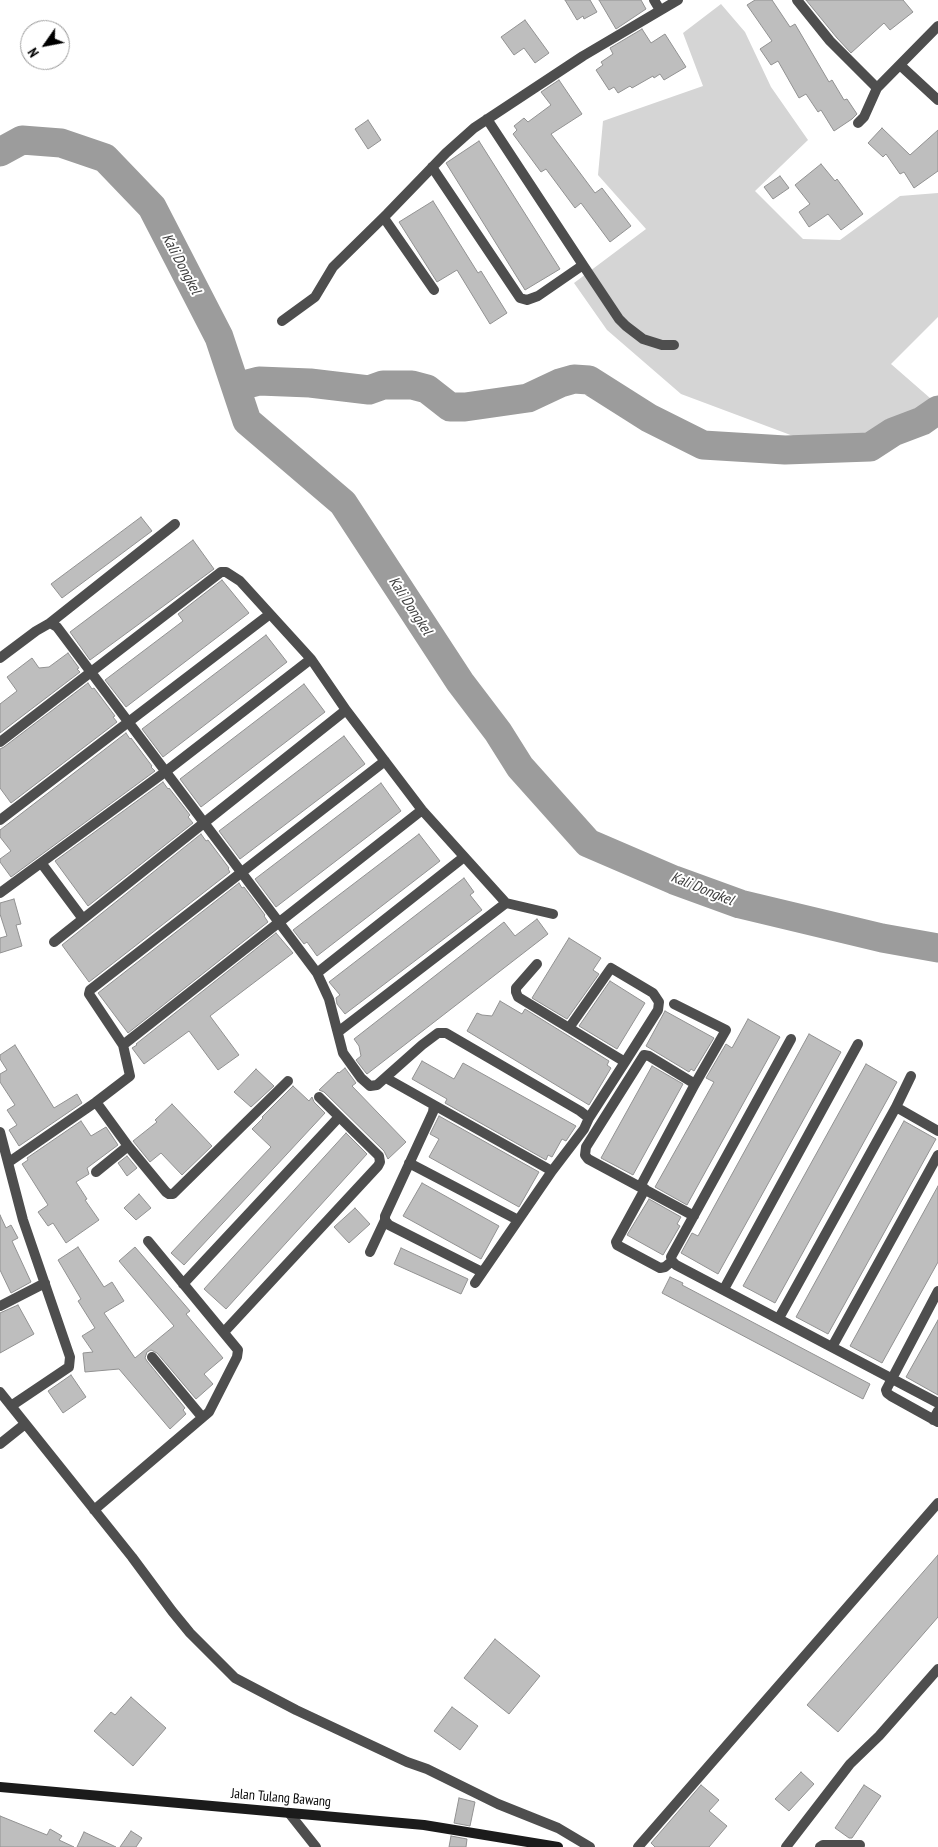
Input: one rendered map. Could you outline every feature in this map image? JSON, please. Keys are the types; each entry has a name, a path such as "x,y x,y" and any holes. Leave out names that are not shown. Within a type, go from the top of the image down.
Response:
{"street":[{"path":"654,0 660,10"},
{"path":"282,320 315,297 333,267 384,218 432,167 474,128 583,56 678,0"},
{"path":"796,0 830,41 877,88"},
{"path":"858,123 864,117 877,88 938,26"},
{"path":"900,64 938,100"},
{"path":"487,119 618,319 643,338 662,345 674,345"},
{"path":"432,167 520,298 528,300 538,296 583,265"},
{"path":"384,218 434,290"},
{"path":"0,658 50,623 175,524"},
{"path":"0,742 221,572 226,572 240,581 311,659 346,710 422,810 506,902 553,914"},
{"path":"0,820 270,614"},
{"path":"50,623 57,627 317,973 329,999 343,1053 361,1078 370,1086 378,1085 422,1045 438,1033 446,1033 589,1118"},
{"path":"0,894 165,772 311,659"},
{"path":"54,942 346,710"},
{"path":"8,1162 130,1077 122,1044 89,994 90,990 385,761"},
{"path":"122,1044 280,923 422,810"},
{"path":"317,973 464,857"},
{"path":"42,864 83,919"},
{"path":"338,1032 506,902"},
{"path":"537,964 516,988 518,997 625,1062"},
{"path":"475,1283 552,1171 584,1129 589,1118 658,1010 659,1002 653,993 611,968 569,1028"},
{"path":"672,1261 665,1267 660,1268 617,1245 616,1242 695,1084 726,1030 674,1004"},
{"path":"791,1040 671,1257 672,1261 676,1265 938,1403"},
{"path":"724,1289 858,1044"},
{"path":"694,1216 588,1159 585,1154 586,1146 644,1055 649,1056 695,1084"},
{"path":"779,1318 896,1107 911,1076"},
{"path":"386,1078 552,1171"},
{"path":"96,1102 128,1146 166,1192 173,1194 288,1081"},
{"path":"224,1332 380,1162 378,1156 319,1097"},
{"path":"370,1252 433,1112 434,1105"},
{"path":"896,1107 938,1132"},
{"path":"183,1284 338,1116"},
{"path":"0,1132 23,1220 70,1357 69,1367 11,1406"},
{"path":"96,1172 128,1146"},
{"path":"832,1347 938,1155"},
{"path":"409,1163 518,1220"},
{"path":"385,1220 389,1225 482,1272"},
{"path":"94,1510 209,1412 237,1357 238,1350 148,1241"},
{"path":"0,1306 45,1283"},
{"path":"936,1418 887,1393 886,1390 938,1291"},
{"path":"152,1357 202,1417"},
{"path":"0,1392 132,1557 172,1611 235,1678 296,1710 390,1754 427,1769 498,1804 558,1828 590,1847"},
{"path":"0,1444 26,1424"},
{"path":"638,1847 938,1503"},
{"path":"786,1847 850,1764 880,1736 938,1669"},
{"name":"Jalan Tulang Bawang","path":"0,1787 424,1824 558,1847"},
{"path":"289,1813 316,1847"},
{"path":"820,1847 860,1845"}],"shaded area":[{"path":"721,4 745,32 771,87 808,140 755,191 803,239 840,240 900,196 938,193 938,317 891,364 938,405 938,419 852,458 681,394 607,330 574,283 646,229 598,175 603,121 703,86 683,33"}],"building":[{"path":"565,0 590,0 597,12 584,19 583,16 577,20"},
{"path":"599,0 641,0 646,9 616,29"},
{"path":"755,0 772,0 790,27 795,24 829,82 832,80 844,100 847,99 857,114 852,119 834,131 821,110 818,112 806,94 799,98 778,61 771,65 760,49 772,41 747,5"},
{"path":"806,0 903,0 913,12 890,30 884,23 851,53"},
{"path":"525,20 549,53 535,63 524,48 514,55 501,37"},
{"path":"642,29 651,43 665,34 686,67 664,80 660,74 618,93 614,87 609,90 596,70 603,65 601,62 613,54 610,48"},
{"path":"559,80 582,114 551,134 595,193 602,188 631,226 610,242 581,203 575,208 546,169 541,172 513,134 517,130 514,126 524,118 528,122 551,105 541,92"},
{"path":"368,120 381,140 368,149 355,129"},
{"path":"882,128 910,155 938,130 938,171 914,188 904,172 900,174 886,154 883,157 868,143"},
{"path":"479,141 560,269 525,290 446,163"},
{"path":"821,164 835,181 837,179 863,214 841,230 828,214 809,227 799,212 810,204 795,185"},
{"path":"780,176 789,188 773,199 764,187"},
{"path":"433,201 478,273 481,271 507,313 490,324 457,270 437,282 399,222"},
{"path":"141,517 152,531 62,598 51,584"},
{"path":"193,540 214,569 90,660 70,632"},
{"path":"222,580 249,613 126,707 105,680 183,621 178,614"},
{"path":"266,635 287,662 163,757 142,729"},
{"path":"68,653 80,672 0,733 0,704 17,691 7,677 32,658 39,668 49,667"},
{"path":"88,683 115,716 113,717 117,722 11,803 0,788 0,749"},
{"path":"304,684 325,712 201,807 180,779"},
{"path":"126,733 155,771 11,877 0,862 0,859 11,851 0,837 0,830"},
{"path":"344,736 365,764 240,859 219,831"},
{"path":"163,782 190,815 188,817 193,823 88,906 55,861"},
{"path":"381,783 401,811 276,907 255,879"},
{"path":"201,834 206,841 208,840 230,872 89,982 62,945"},
{"path":"419,834 440,861 317,956 307,942 304,944 293,930"},
{"path":"464,878 474,892 470,895 482,910 345,1014 337,1004 336,998 340,995 329,982"},
{"path":"239,883 265,915 268,922 128,1033 98,993"},
{"path":"14,899 21,924 16,925 22,946 0,953 0,938 7,936 0,914 0,903"},
{"path":"537,919 548,934 366,1073 356,1060 361,1056 359,1046 354,1039 504,922 515,936"},
{"path":"276,933 293,953 210,1016 239,1055 218,1070 189,1031 144,1064 132,1048 136,1044"},
{"path":"569,938 601,958 593,970 599,974 567,1019 532,998"},
{"path":"610,981 645,1003 617,1049 579,1026"},
{"path":"500,1001 522,1014 525,1009 609,1061 607,1065 611,1068 589,1105 467,1031 477,1013 492,1016"},
{"path":"665,1011 714,1038 694,1071 691,1069 689,1072 646,1046"},
{"path":"748,1019 780,1037 687,1205 655,1187 714,1082 706,1078 726,1044 732,1048"},
{"path":"809,1034 841,1052 718,1274 681,1253 692,1233 698,1236"},
{"path":"15,1045 54,1108 77,1094 82,1103 19,1146 9,1130 17,1125 7,1110 15,1105 0,1082 0,1074 7,1070 0,1059 0,1055"},
{"path":"422,1061 454,1079 463,1063 576,1126 566,1141 562,1139 552,1157 548,1155 546,1160 445,1103 447,1099 412,1079"},
{"path":"866,1064 897,1082 775,1303 743,1286"},
{"path":"652,1066 683,1084 633,1175 601,1158"},
{"path":"345,1068 356,1083 352,1086 406,1142 388,1159 384,1151 324,1092 319,1090"},
{"path":"256,1069 274,1086 251,1107 234,1092"},
{"path":"293,1086 309,1101 312,1097 314,1102 325,1113 184,1265 171,1253 271,1147 252,1129"},
{"path":"172,1104 212,1146 182,1175 161,1153 150,1162 133,1141 157,1122 155,1120"},
{"path":"439,1116 539,1172 519,1207 429,1157 439,1139 430,1134"},
{"path":"81,1121 91,1136 106,1127 118,1145 87,1168 89,1174 76,1182 87,1199 85,1200 99,1220 66,1243 53,1223 48,1226 38,1212 48,1205 22,1164 28,1160 27,1158"},
{"path":"904,1121 936,1139 828,1334 796,1317"},
{"path":"346,1133 367,1154 226,1309 204,1289"},
{"path":"127,1156 137,1168 127,1176 118,1163"},
{"path":"422,1183 499,1226 481,1259 403,1216"},
{"path":"938,1186 938,1262 882,1363 850,1346"},
{"path":"139,1194 151,1208 136,1220 124,1208"},
{"path":"649,1199 681,1217 677,1224 680,1226 663,1255 627,1235"},
{"path":"355,1208 370,1224 349,1243 334,1227"},
{"path":"0,1215 6,1228 11,1225 18,1238 12,1241 31,1282 11,1293 0,1270"},
{"path":"78,1247 104,1287 112,1282 124,1301 104,1313 135,1358 174,1326 119,1261 135,1247 190,1311 186,1314 223,1358 204,1374 213,1384 196,1399 157,1353 151,1350 147,1352 145,1358 147,1361 185,1408 183,1410 186,1414 170,1429 119,1369 85,1372 83,1353 93,1352 82,1336 95,1328 78,1301 81,1299 58,1260"},
{"path":"401,1248 468,1279 461,1294 394,1264"},
{"path":"670,1277 870,1384 863,1399 662,1293"},
{"path":"18,1305 34,1334 0,1353 0,1313"},
{"path":"938,1320 938,1395 906,1377"},
{"path":"71,1375 86,1397 63,1413 48,1391"},
{"path":"938,1555 938,1617 838,1732 807,1705"},
{"path":"495,1639 540,1676 509,1714 464,1678"},
{"path":"131,1697 166,1728 133,1766 94,1731 111,1712 115,1715"},
{"path":"452,1707 478,1726 460,1750 434,1731"},
{"path":"801,1772 814,1784 789,1811 775,1799"},
{"path":"701,1785 719,1800 709,1811 727,1826 709,1847 655,1847 651,1843"},
{"path":"864,1785 881,1796 852,1838 849,1838 835,1828"},
{"path":"459,1798 475,1802 470,1826 454,1823"},
{"path":"0,1816 47,1835 50,1829 62,1836 59,1840 74,1847 0,1847"},
{"path":"131,1831 142,1838 136,1847 120,1847"},
{"path":"84,1832 116,1847 77,1847"},
{"path":"451,1836 467,1839 466,1847 449,1847"}],"waterway":[{"name":"Kali Dongkel","path":"0,152 22,140 61,143 105,158 152,207 219,337 247,421 343,503 460,682 498,732 520,767 588,843 674,880 740,904 882,938 938,948"},
{"path":"236,387 259,381 310,383 369,390 383,385 412,385 427,389 450,407 465,407 528,398 560,383 574,379 589,380 649,418 703,445 785,450 870,447 893,432 922,421 938,410"}]}
